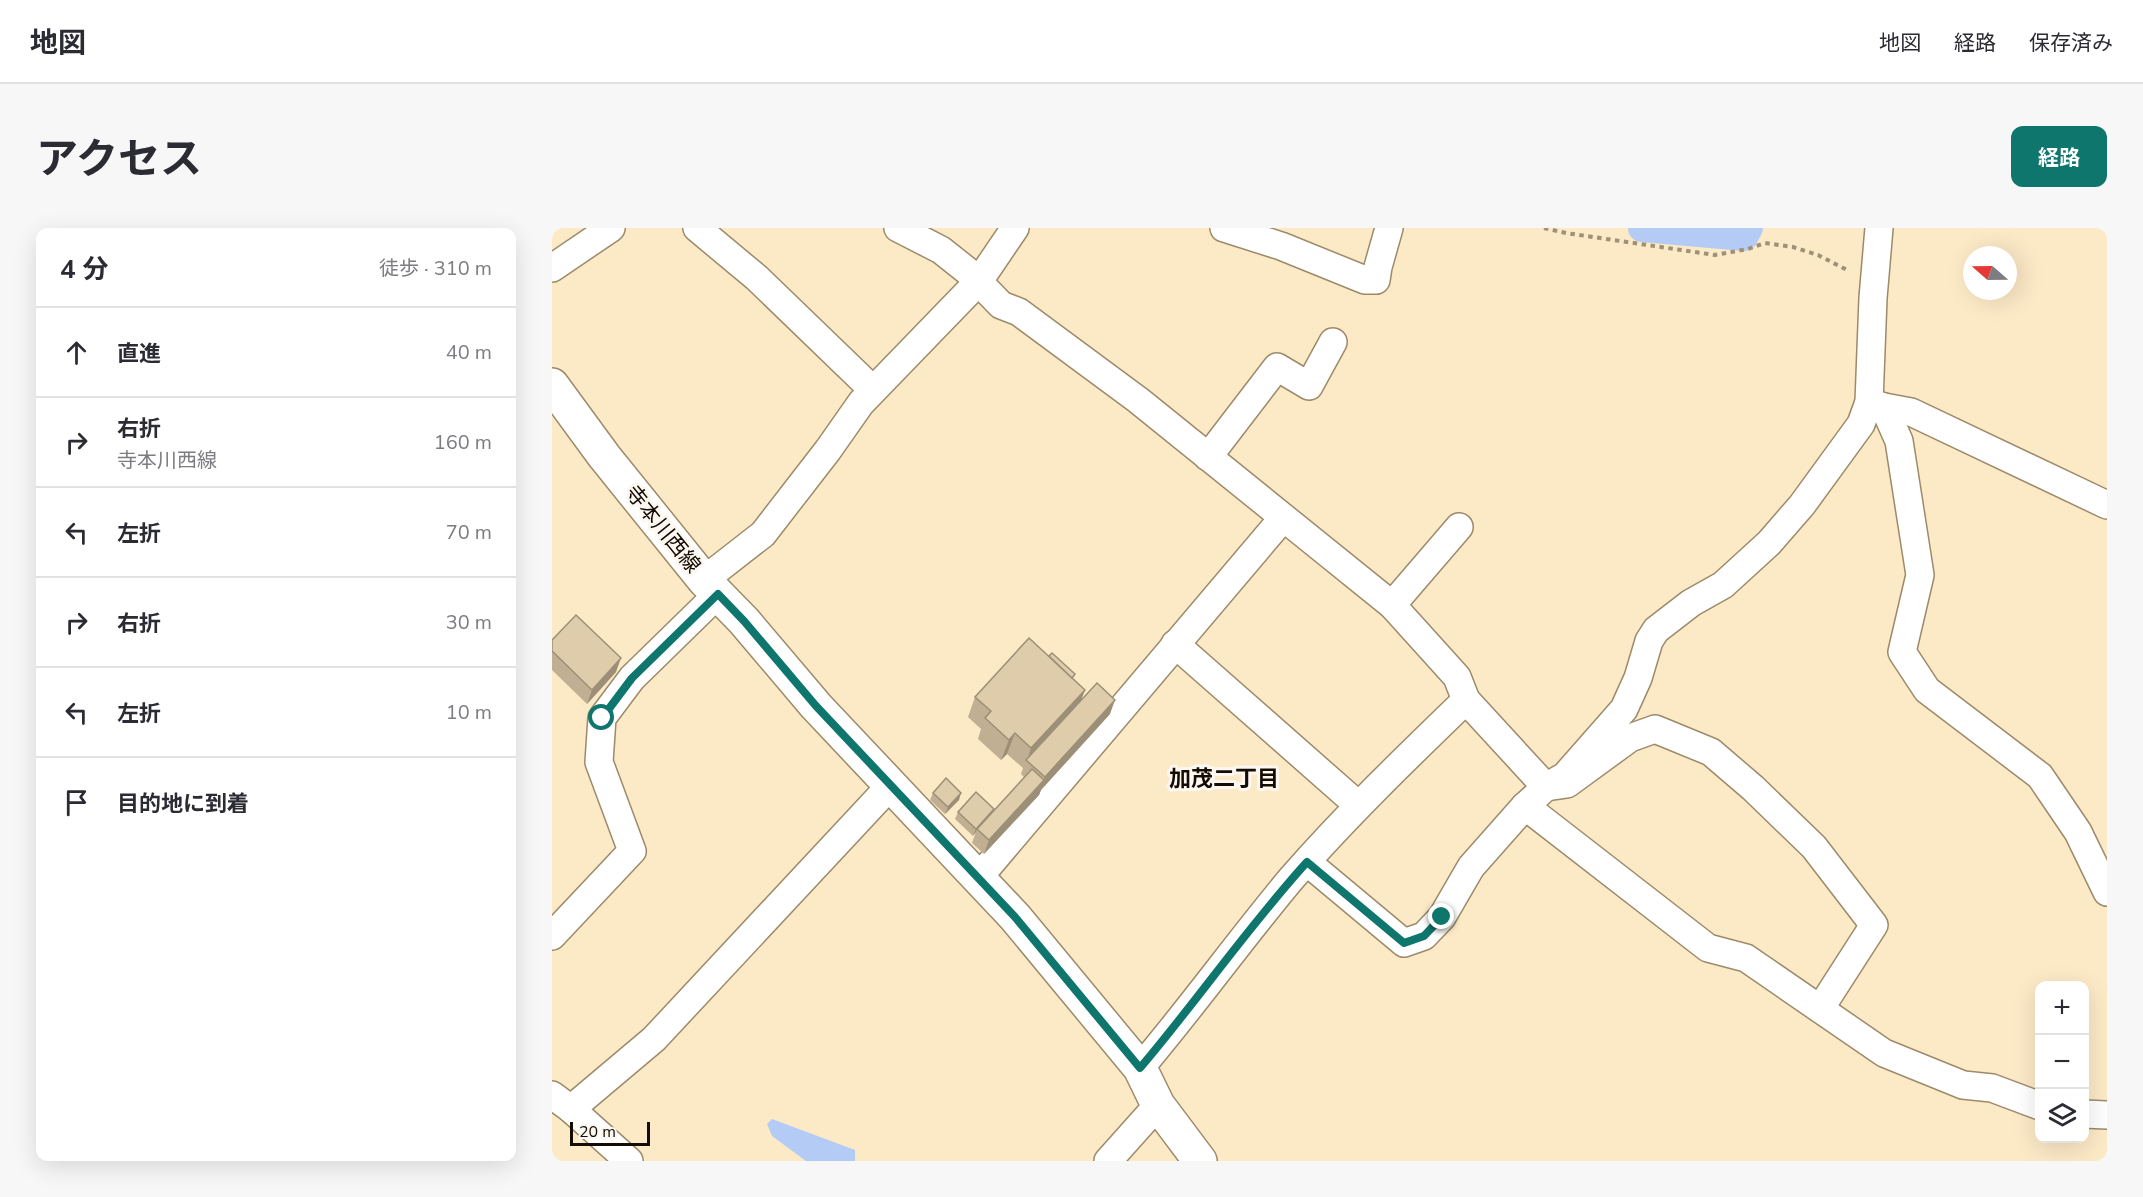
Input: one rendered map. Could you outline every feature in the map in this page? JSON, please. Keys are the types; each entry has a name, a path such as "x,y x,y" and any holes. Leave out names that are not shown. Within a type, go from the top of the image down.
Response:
{"main road":[{"name":"寺本川西線","path":"552,385 604,456 711,587 744,621 816,706 1015,917 1140,1068 1158,1106 1200,1161"}],"street":[{"path":"552,268 611,228"},
{"path":"697,228 757,278 873,390"},
{"path":"898,228 941,250 979,281 1001,305 1020,312 1138,400 1392,605 1457,677 1466,700 1546,787"},
{"path":"552,936 632,851 599,762 602,718 632,678 711,587 763,534 861,403 979,281 1015,228"},
{"path":"1224,228 1281,246 1365,280 1376,280 1377,267 1389,228"},
{"path":"1880,228 1872,298 1876,405 1899,441 1920,575 1902,652 1927,690 2040,776 2078,832 2107,892"},
{"path":"1208,457 1277,367 1309,386 1333,342"},
{"path":"1876,405 1911,412 2107,506"},
{"path":"1307,862 1404,943 1424,936 1442,917 1471,867 1525,806 1546,787 1565,776 1624,709 1638,678 1648,641 1656,630 1691,603 1723,585 1769,543 1802,505 1876,405"},
{"path":"979,877 1283,518"},
{"path":"1392,605 1459,527"},
{"path":"1175,644 1358,806"},
{"path":"1140,1068 1170,1033 1225,960 1307,862 1358,806 1466,700"},
{"path":"1546,787 1567,784 1630,738 1655,729 1711,752 1753,788 1814,847 1874,925 1820,1009"},
{"path":"629,1161 562,1102 654,1039 891,785"},
{"path":"1525,806 1708,948 1746,958 1884,1053 1963,1084 1992,1088 2035,1104"},
{"path":"1107,1161 1158,1106"},
{"path":"2089,1114 2107,1115"}],"path":[{"path":"1544,228 1715,255 1748,249 1765,243 1793,247 1818,255 1846,269 1860,280 1872,298"}],"water":[{"path":"772,1119 855,1150 855,1161 806,1161 772,1136 767,1124"}],"building":[{"path":"576,615 621,658 592,690 552,651 552,640"},
{"path":"1029,638 1085,690 1031,748 1015,733 1009,740 985,718 991,711 975,697"},
{"path":"1052,653 1075,674 1072,678 1049,656"},
{"path":"1097,683 1115,700 1045,777 1026,760"},
{"path":"1032,769 1044,780 989,840 977,829"},
{"path":"946,778 961,793 948,807 933,793"},
{"path":"976,792 994,809 976,829 958,812"}],"waterway":[{"path":"1642,228 1744,237 1749,228"}],"district":[{"name":"加茂二丁目","path":"1224,778"}],"route":[{"path":"602,718 632,678 718,594 816,706 1015,917 1140,1068 1170,1033 1225,960 1307,862 1404,943 1424,936 1442,917"}]}
